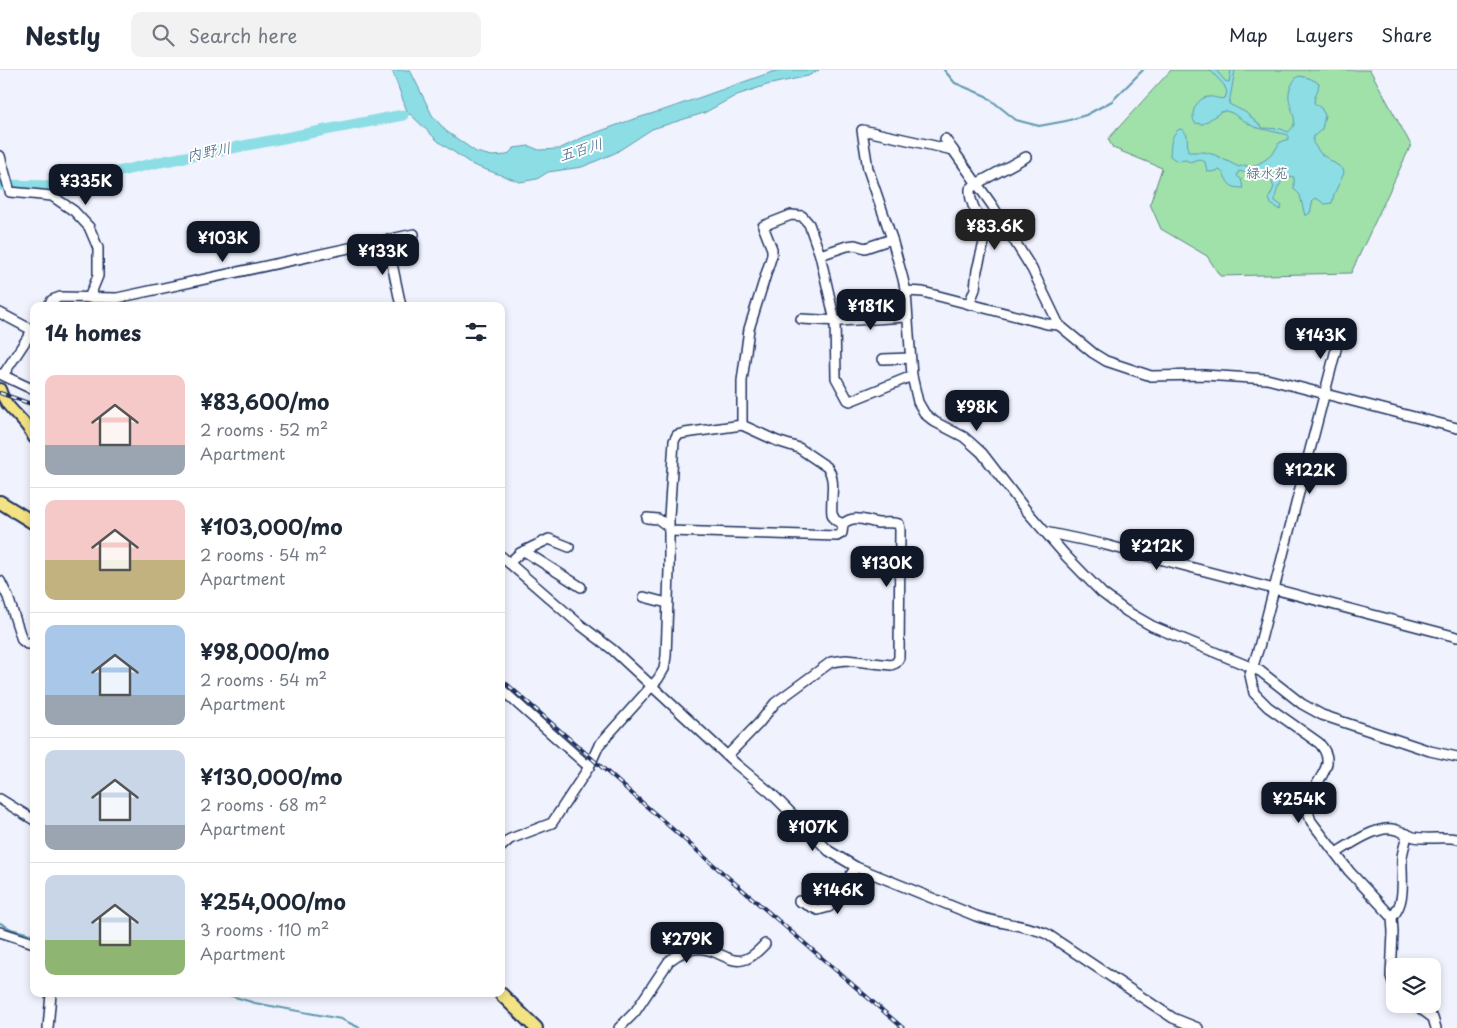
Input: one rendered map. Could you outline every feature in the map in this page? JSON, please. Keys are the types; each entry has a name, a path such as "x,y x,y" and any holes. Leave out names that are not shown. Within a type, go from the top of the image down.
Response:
{"highway":[{"path":"0,502 30,521"},
{"path":"504,997 536,1028"}],"main road":[{"path":"0,389 5,403 24,421 30,431"}],"street":[{"path":"953,150 862,130 868,169 892,239 906,291 912,376 918,402 925,414 935,422 964,437 972,444 1045,532 1094,586 1118,606 1146,623 1252,666 1310,710 1423,749 1457,757"},
{"path":"946,139 992,205 1032,269 1059,325 1087,349 1106,361 1146,375 1258,378 1457,428"},
{"path":"0,156 10,192 52,196 74,211 88,226 98,248 98,276 89,298"},
{"path":"969,304 975,289 977,270 987,231 970,199 970,189 1026,157"},
{"path":"742,425 742,381 749,329 771,258 772,249 763,226 791,215 802,216 809,224 820,254 834,321 836,378 849,401 912,376"},
{"path":"987,231 1010,235"},
{"path":"51,302 60,297 117,298 414,234"},
{"path":"820,254 854,245 865,248 892,239"},
{"path":"387,240 401,302"},
{"path":"906,291 923,292 1047,324 1059,325"},
{"path":"117,298 122,302"},
{"path":"0,314 30,328"},
{"path":"801,319 834,321 907,317"},
{"path":"30,333 1,375 30,388"},
{"path":"1340,334 1259,647 1250,675 1256,696 1268,707 1319,743 1324,749 1326,768 1322,778 1311,792 1307,810 1311,821 1349,871 1392,917 1392,958"},
{"path":"883,359 910,358"},
{"path":"505,844 510,839 552,823 589,767 599,745 652,686 665,665 669,529 675,438 685,432 742,425 799,448 827,467 831,474 833,482 832,514 835,520 842,524"},
{"path":"647,518 658,519 669,529 837,536 842,533 842,524"},
{"path":"728,755 759,723 775,703 831,662 846,660 891,665 898,661 900,526 896,523 862,519 851,519 842,524"},
{"path":"1045,532 1110,547 1457,637"},
{"path":"509,563 524,551 549,539 569,546"},
{"path":"524,551 581,587"},
{"path":"505,560 578,623 613,650 780,802 829,851 856,867 976,916 993,922 1024,926 1047,934 1173,1018 1198,1028"},
{"path":"0,580 8,597 22,640 27,644 30,643"},
{"path":"644,597 667,603"},
{"path":"505,693 589,767"},
{"path":"0,799 30,818"},
{"path":"1336,853 1358,840 1381,830 1392,829 1415,837 1457,839"},
{"path":"1392,917 1397,911 1403,891 1403,853 1408,834"},
{"path":"799,902 818,910 829,907 856,867"},
{"path":"0,932 30,942"},
{"path":"619,1028 630,1019 669,961 675,956 700,948 730,958 743,960 757,953 765,944"},
{"path":"48,1028 51,997"},
{"path":"1426,1013 1433,1018 1436,1028"}],"green space":[{"name":"緑水苑","path":"1171,70 1370,70 1411,145 1351,273 1220,276 1207,256 1161,229 1150,204 1162,168 1113,148 1108,139"}],"water":[{"path":"392,70 410,70 432,115 446,131 476,152 492,156 507,155 514,148 529,146 539,150 559,149 584,137 631,120 772,72 781,70 819,70 808,76 767,85 737,95 704,113 652,129 615,153 582,167 548,172 537,179 520,182 473,165 439,142 410,114 389,118 389,116 407,111"},
{"path":"1210,70 1216,70 1225,81 1229,82 1231,70 1235,70 1229,104 1245,112 1263,128 1281,129 1288,132 1293,127 1294,122 1289,93 1294,80 1299,76 1319,83 1314,103 1321,108 1325,115 1322,129 1313,137 1313,143 1321,154 1343,169 1344,173 1332,203 1325,204 1316,198 1313,200 1310,213 1305,216 1300,195 1294,189 1294,177 1290,177 1280,184 1276,193 1275,201 1282,206 1280,210 1271,204 1269,198 1274,187 1272,183 1273,179 1277,176 1277,171 1269,170 1257,176 1239,171 1237,176 1241,179 1243,188 1237,188 1230,185 1220,170 1207,171 1203,160 1177,161 1170,156 1172,138 1179,129 1183,130 1187,135 1188,152 1204,152 1215,155 1239,167 1244,165 1250,167 1263,161 1274,152 1279,143 1288,139 1288,135 1254,127 1226,111 1221,112 1203,124 1195,123 1193,115 1195,107 1200,100 1208,97 1225,98 1227,92 1224,85"}],"waterway":[{"name":"五百川","path":"944,70 955,83 986,96 1016,120 1039,126 1086,115 1112,101 1143,70"},
{"name":"内野川","path":"0,185 56,186 160,162 403,115"},
{"path":"0,923 11,929 30,934"},
{"path":"235,997 255,1003 341,1019 360,1028"}],"railway":[{"path":"0,393 30,404"},
{"path":"505,682 903,1028"}]}
